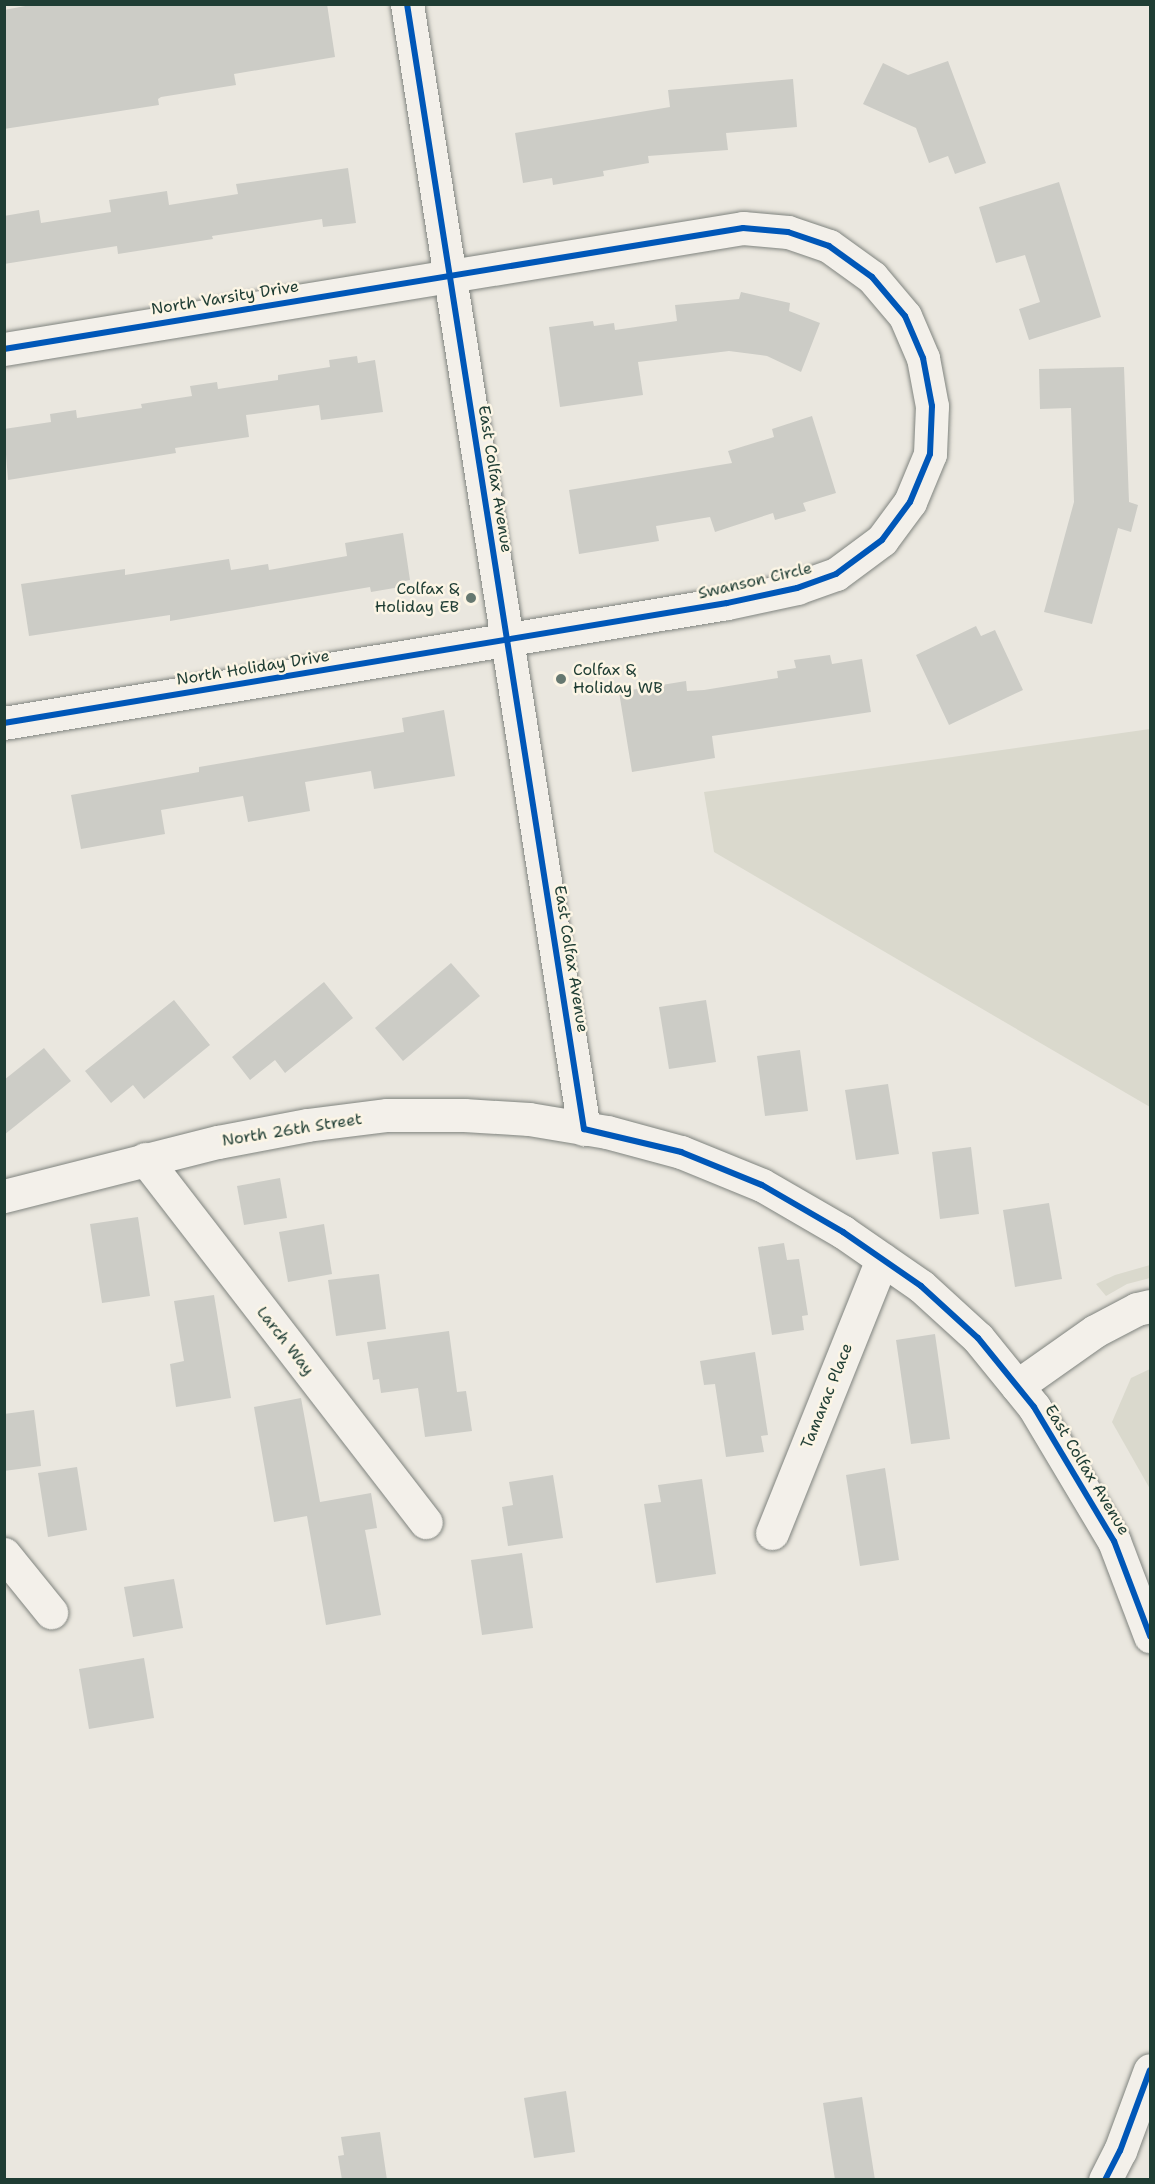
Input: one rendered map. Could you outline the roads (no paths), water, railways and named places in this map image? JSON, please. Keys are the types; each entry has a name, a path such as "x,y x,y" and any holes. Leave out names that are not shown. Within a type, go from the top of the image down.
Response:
{"street":[{"name":"East Colfax Avenue","path":"407,4 584,1128 681,1152 762,1185 843,1232 921,1286 978,1338 1034,1407 1114,1541 1150,1636"},
{"name":"Swanson Circle","path":"450,274 743,228 788,232 829,246 863,271 905,316 923,358 932,406 930,454 910,502 882,540 836,574 797,588 727,603 506,640"},
{"name":"North Varsity Drive","path":"4,349 450,274"},
{"name":"North Holiday Drive","path":"4,723 506,640"},
{"name":"North 26th Street","path":"4,1196 145,1159 307,1125 387,1115 497,1117 584,1128"},
{"name":"Larch Way","path":"145,1159 426,1522"},
{"name":"Tamarac Place","path":"772,1533 882,1259"},
{"path":"1017,1386 1095,1331 1137,1309 1150,1306"},
{"path":"4,1554 51,1612"},
{"path":"1105,2180 1120,2151 1150,2070"}],"place":[{"name":"Colfax & Holiday EB","path":"471,598"},
{"name":"Colfax & Holiday WB","path":"561,679"}]}
